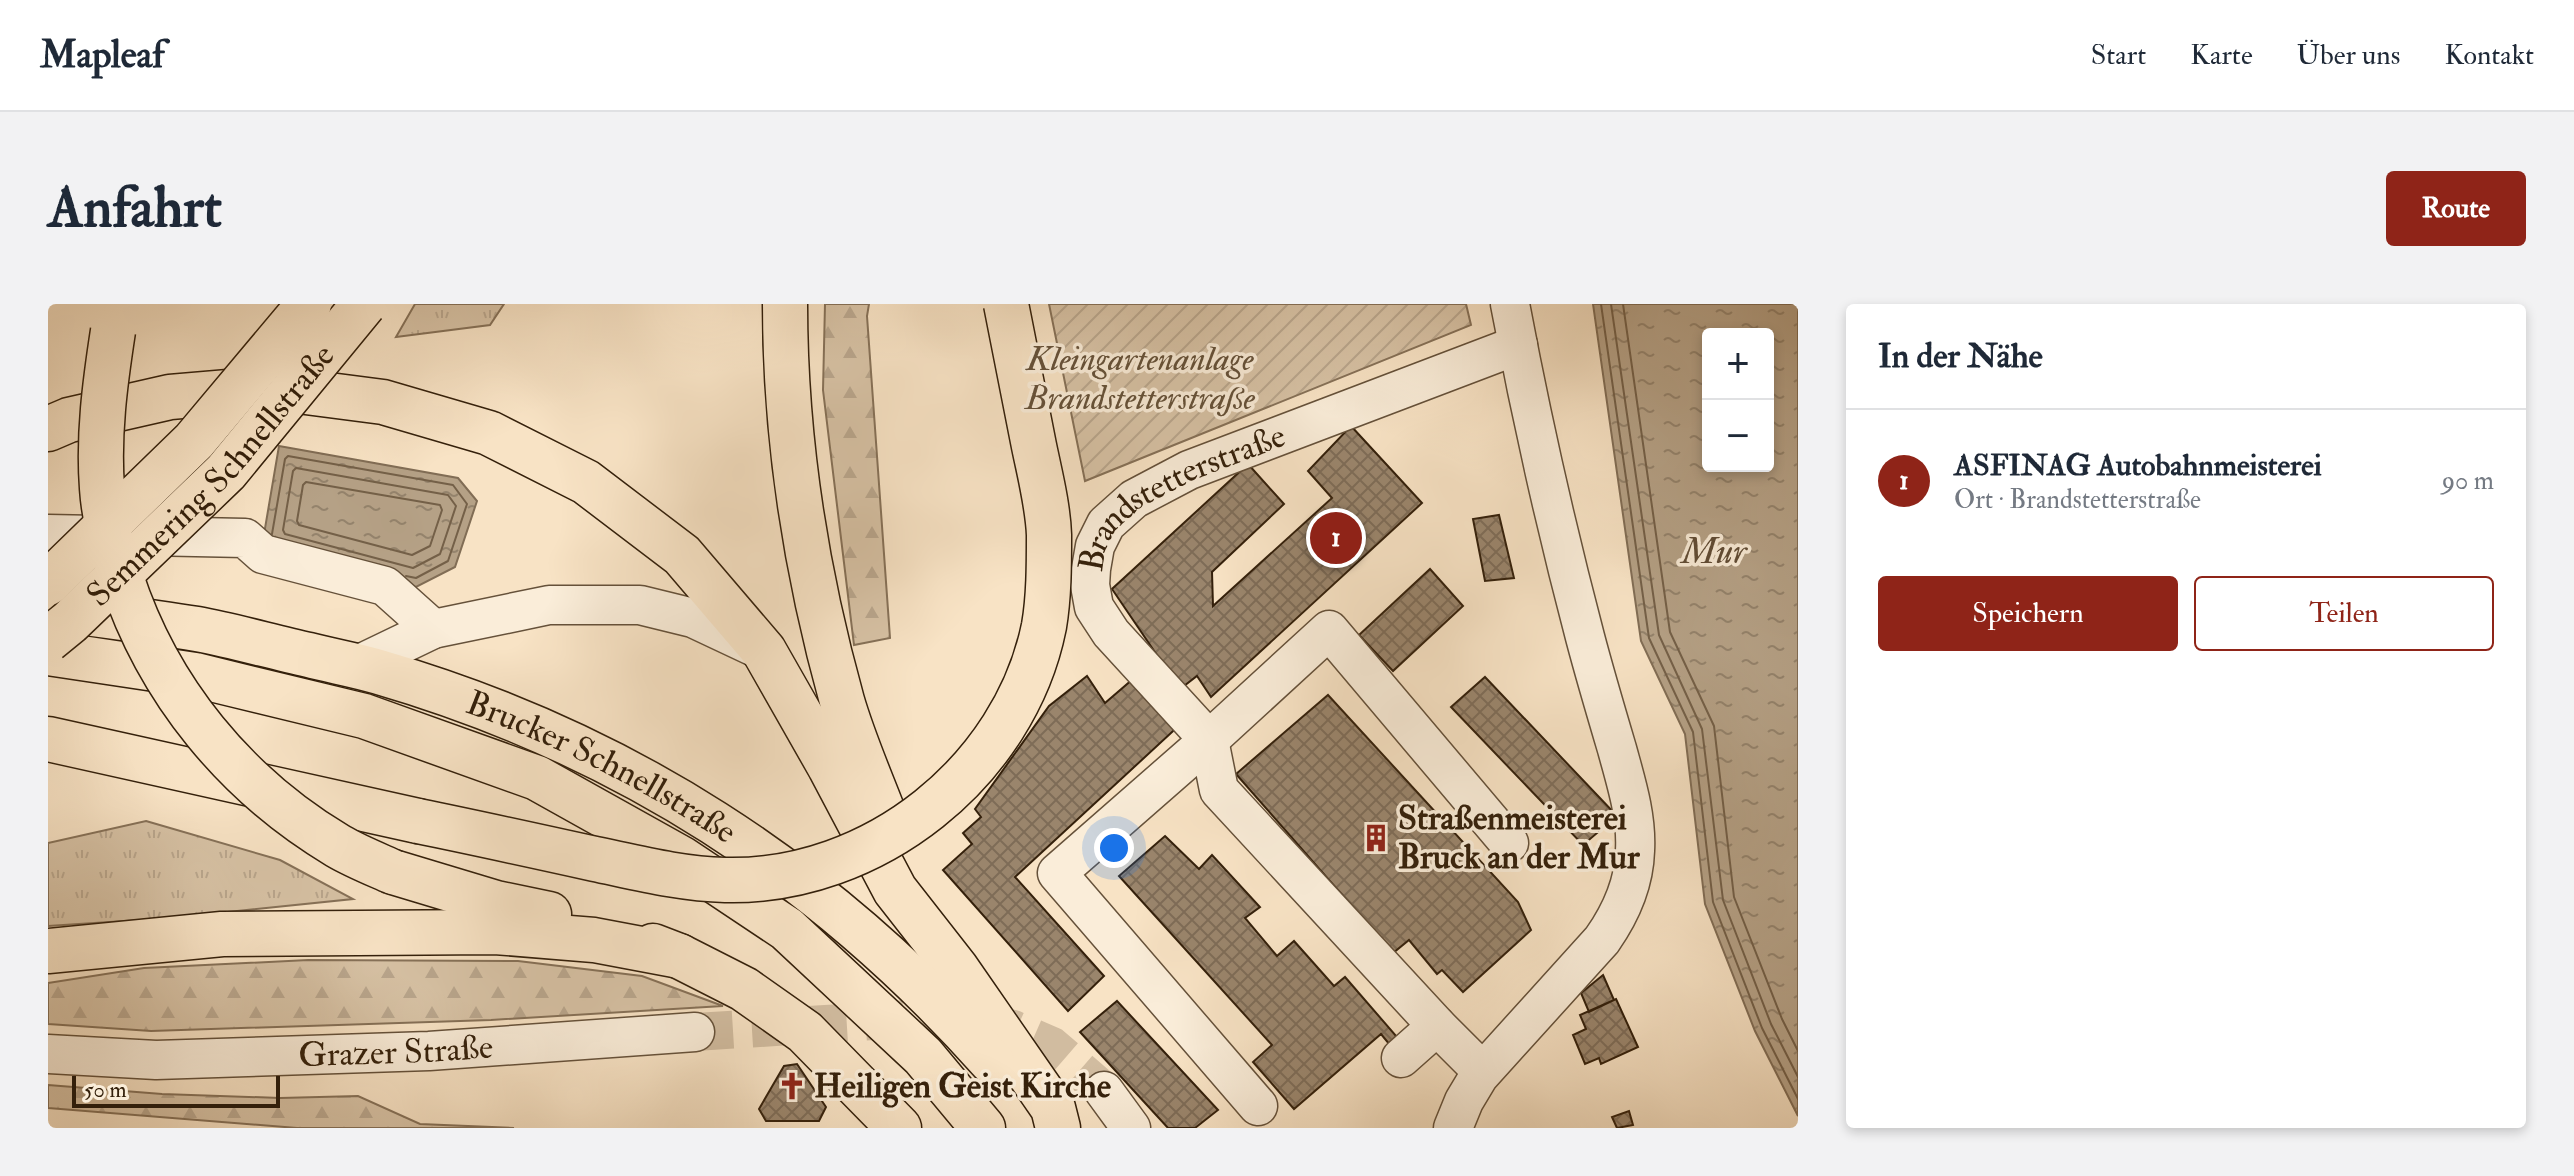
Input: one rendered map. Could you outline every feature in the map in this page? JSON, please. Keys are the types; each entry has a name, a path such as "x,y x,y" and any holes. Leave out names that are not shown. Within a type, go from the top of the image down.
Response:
{"highway":[{"name":"Semmering Schnellstraße","path":"48,583 194,441 309,304"},
{"name":"Semmering Schnellstraße","path":"48,640 226,472 364,304"},
{"path":"785,304 785,376 808,563 843,704 903,865 956,968"},
{"path":"48,739 670,875 726,881 776,877 856,854 888,838 928,811 963,778 993,742 1030,670 1044,626 1049,532 1006,304"},
{"path":"118,318 103,402 100,443 102,491 112,549 128,599 147,643 175,693 202,730 239,770 289,813 340,847 393,872 496,903 596,925 679,956 744,989 805,1032 899,1128"},
{"path":"48,429 69,420 170,397 275,388 383,402 489,433 586,482 682,555 764,651 895,890 956,968 1053,1108 1058,1128"},
{"name":"Brucker Schnellstraße","path":"48,608 200,630 377,671 476,703 559,738 644,780 748,843 820,897 891,958 953,1019 1047,1128"},
{"name":"Brucker Schnellstraße","path":"48,653 195,675 364,716 537,778 682,859 787,929 923,1056 983,1128"},
{"path":"49,951 222,934 495,932 594,940 679,956"}],"street":[{"path":"1453,1128 1464,1101 1482,1071 1614,923 1632,877 1636,849 1634,816 1627,784 1546,485 1510,304"},
{"name":"Brandstetterstraße","path":"1209,740 1111,633 1094,607 1091,569 1095,546 1106,524 1134,499 1189,470 1518,345"},
{"path":"48,534 245,538 263,554 385,586 433,629"},
{"path":"356,666 433,629 549,605 640,605 693,618 764,651"},
{"path":"1258,1106 1057,873 1329,630 1509,843"},
{"path":"1209,740 1219,790 1482,1071"},
{"path":"1401,1058 1437,1026"},
{"name":"Grazer Straße","path":"48,1054 156,1060 414,1052 695,1032"},
{"path":"1104,1091 1131,1128"}],"green space":[{"path":"415,304 504,304 490,325 396,337"},
{"path":"825,304 869,304 867,316 890,638 854,645 823,390"},
{"name":"Kleingartenanlage Brandstetterstraße","path":"1049,304 1466,304 1471,325 1085,481"},
{"path":"146,821 280,860 353,899 171,918 48,926 48,843"},
{"path":"308,960 518,961 642,976 723,1006 491,1020 151,1031 48,1024 48,983 144,968"},
{"path":"48,1085 162,1094 280,1098 358,1096 420,1124 514,1128 297,1128 48,1108"}],"water":[{"name":"Mur","path":"1593,304 1798,304 1798,1116 1755,1031 1705,904 1685,734 1641,641"},
{"path":"279,446 458,478 477,501 455,567 416,587 262,546"}],"building":[{"path":"1351,426 1422,503 1211,697 1197,676 1180,689 1112,589 1248,464 1284,504 1212,572 1213,606 1332,498 1308,471"},
{"path":"1499,515 1514,578 1485,581 1473,519"},
{"path":"1430,569 1463,606 1393,671 1359,635"},
{"path":"1140,673 1184,721 1015,877 1104,976 1068,1011 943,870 972,844 963,833 981,817 975,809 1049,706 1087,676 1105,703"},
{"path":"1485,677 1617,816 1583,845 1451,707"},
{"name":"Straßenmeisterei Bruck an der Mur","path":"1328,695 1518,902 1531,930 1463,992 1442,970 1437,974 1409,940 1393,953 1236,774"},
{"path":"1165,836 1199,869 1212,855 1260,907 1245,918 1277,956 1294,941 1334,986 1345,977 1403,1044 1394,1050 1381,1034 1294,1109 1253,1062 1272,1045 1119,876"},
{"path":"1603,975 1614,1000 1589,1012 1581,993"},
{"path":"1616,999 1638,1047 1601,1064 1599,1058 1585,1064 1573,1035 1586,1029 1580,1015"},
{"path":"1117,1001 1218,1110 1195,1128 1168,1128 1080,1032"},
{"name":"Heiligen Geist Kirche","path":"797,1064 826,1107 819,1121 766,1121 759,1109 784,1066"},
{"path":"1629,1111 1633,1125 1617,1128 1612,1117"}],"tunnel":[{"path":"695,1032 922,1018 971,1019 1013,1029 1052,1046 1104,1091"}],"place":[{"name":"ASFINAG Autobahnmeisterei","path":"1336,538"},
{"name":"Straßenmeisterei Bruck an der Mur","path":"1376,838"},
{"name":"Heiligen Geist Kirche","path":"792,1086"}]}
